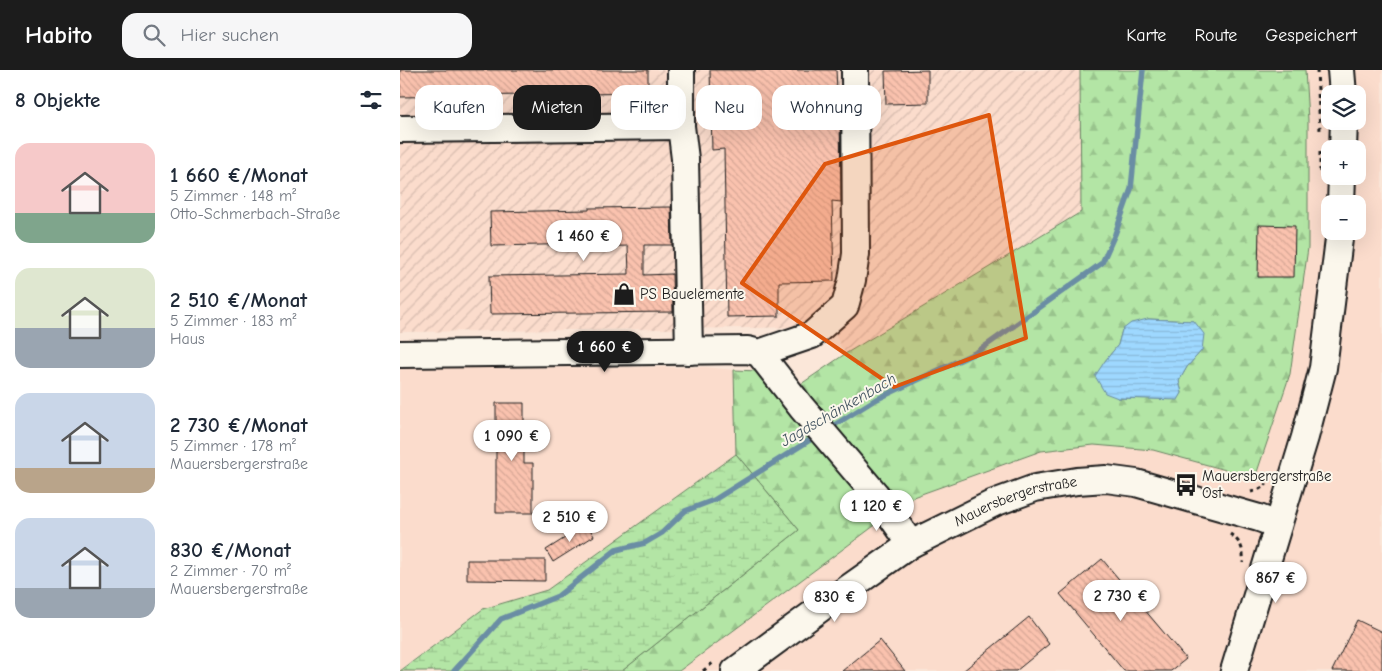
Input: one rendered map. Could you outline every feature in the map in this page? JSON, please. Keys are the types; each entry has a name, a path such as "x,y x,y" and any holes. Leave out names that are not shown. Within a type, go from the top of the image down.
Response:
{"street":[{"path":"681,70 681,85"},
{"path":"400,354 748,350 759,353 812,335 845,306 852,280 856,254 855,70"},
{"path":"1341,70 1342,85"},
{"path":"400,129 611,127"},
{"path":"681,130 685,159 688,351"},
{"path":"1234,671 1305,437 1323,368 1339,240"},
{"path":"759,353 802,408 876,495 912,544"},
{"name":"Mauersbergerstraße","path":"726,666 828,602 912,544 994,503 1035,488 1076,480 1106,479 1136,483 1278,525"}],"path":[{"path":"1317,70 1320,137"},
{"path":"1247,493 1258,490 1269,480"},
{"path":"1228,532 1238,539 1242,547 1242,568"},
{"path":"703,671 726,666"}],"highlighted area":[{"path":"989,115 1026,338 894,387 742,283 825,164"}],"shaded area":[{"path":"400,70 1080,70 1081,212 845,354 831,327 400,332"},
{"path":"1305,70 1382,70 1382,671 679,671 913,497 1041,451 1094,445 1153,450 1255,478 1308,248 1308,120"},
{"path":"706,367 734,370 736,454 547,590 483,609 400,670 400,368"}],"green space":[{"path":"1080,70 1305,70 1308,120 1308,248 1290,374 1255,478 1153,450 1094,445 1041,451 913,497 679,671 622,671 799,530 736,454 734,370 759,371 779,399 845,354 1081,212","holes":["1148,319 1193,321 1202,350 1187,367 1179,381 1182,393 1178,399 1118,398 1105,361 1118,345 1122,330"]},
{"path":"736,454 799,530 622,671 400,671 483,609 547,590"}],"water":[{"path":"1148,319 1194,321 1204,334 1202,350 1187,367 1179,381 1182,393 1178,400 1118,398 1105,393 1095,376 1118,345 1122,330 1131,323"}],"building":[{"path":"400,70 648,70 648,85 611,85 611,94 601,94 601,85 513,85 513,95 503,95 503,85 415,85 415,97 400,97"},
{"path":"710,70 836,70 837,85 772,85 772,130 840,130 841,202 832,201 834,281 779,282 779,316 727,317 724,149 712,150 712,130 762,130 762,85 710,85"},
{"path":"928,70 928,103 886,104 885,71"},
{"path":"671,207 672,245 644,245 644,275 672,274 673,312 490,314 489,276 629,274 628,246 590,247 590,244 491,246 490,212"},
{"path":"1259,225 1295,226 1294,277 1258,277"},
{"path":"496,403 524,403 524,463 533,463 533,513 496,513"},
{"path":"587,524 594,536 553,562 546,550"},
{"path":"1102,559 1186,659 1171,671 1124,671 1060,594"},
{"path":"467,560 545,560 545,581 467,580"},
{"path":"1029,617 1049,644 1016,671 963,671"},
{"path":"1357,620 1382,632 1382,671 1332,671"},
{"path":"880,640 905,671 842,671"}],"waterway":[{"name":"Jagdschänkenbach","path":"828,429 873,401 977,352 1102,263 1115,234 1131,189 1143,70"},
{"name":"Jagdschänkenbach","path":"454,671 501,619 558,596 616,550 645,543 662,533 685,511 714,500 818,435"}],"place":[{"name":"PS Bauelemente","path":"624,294"},
{"name":"Mauersbergerstraße Ost","path":"1186,485"}]}
